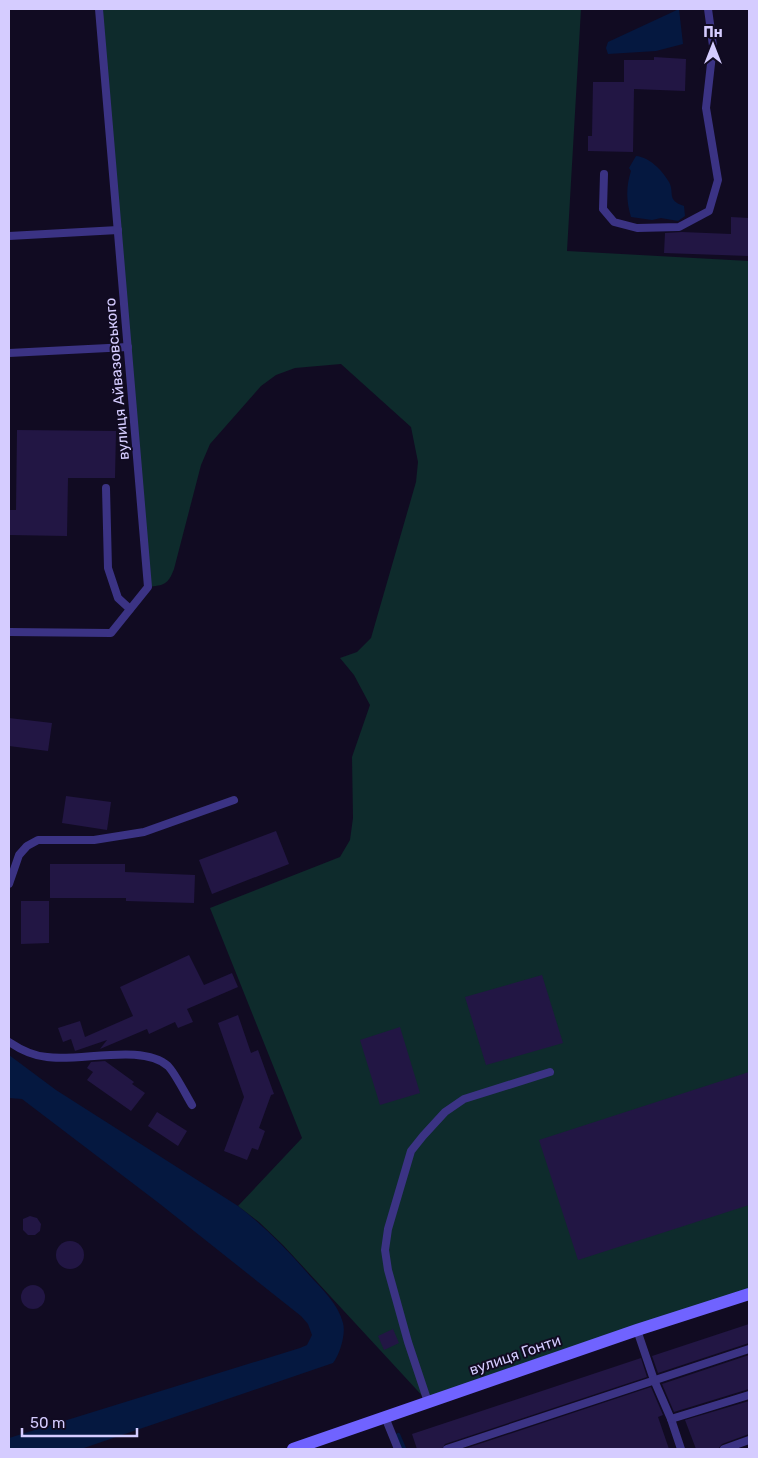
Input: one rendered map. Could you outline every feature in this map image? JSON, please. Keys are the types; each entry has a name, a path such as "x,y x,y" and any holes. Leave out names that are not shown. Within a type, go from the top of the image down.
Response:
{"street":[{"name":"вулиця Гонти","path":"293,1449 637,1330 749,1294"}],"lane":[{"name":"вулиця Айвазовського","path":"9,632 111,633 148,586 99,9"},
{"path":"604,174 603,209 614,222 637,228 679,228 709,211 718,180 706,108 713,46 708,9"},
{"path":"9,236 118,230"},
{"path":"9,353 128,347"},
{"path":"106,488 108,568 118,598 130,609"},
{"path":"9,884 19,855 27,846 38,840 94,840 144,832 234,800"},
{"path":"9,1042 29,1053 65,1059 136,1054 152,1057 168,1066 192,1105"},
{"path":"428,1402 408,1342 388,1270 385,1250 388,1229 411,1151 445,1112 464,1099 550,1072"},
{"path":"637,1330 654,1380 671,1419 680,1449"},
{"path":"446,1449 749,1349"},
{"path":"671,1419 749,1395"},
{"path":"385,1417 398,1449"},
{"path":"724,1449 749,1440"}],"green space":[{"path":"99,9 581,9 567,251 749,261 749,1294 428,1402 283,1245 259,1222 238,1206 302,1138 210,908 340,857 350,840 353,818 352,757 370,705 354,675 340,658 357,652 371,638 416,482 418,462 411,427 341,364 295,368 276,375 261,386 210,444 201,465 172,574 165,583 148,587"}],"water":[{"path":"679,9 683,44 656,51 608,54 606,48 608,42"},
{"path":"636,156 646,159 663,173 671,186 673,199 678,204 684,206 685,216 678,221 661,218 652,220 631,217 627,199 627,188 631,171 629,168"},
{"path":"9,1055 56,1090 238,1206 267,1231 325,1292 341,1316 344,1333 340,1349 333,1363 81,1449 9,1449 9,1438 300,1348 307,1345 312,1335 308,1324 301,1316 160,1204 22,1099 9,1098"}],"building":[{"path":"654,57 686,59 685,91 634,89 633,152 588,151 588,136 592,136 593,82 624,82 624,60 654,60"},
{"path":"731,217 749,218 749,256 664,253 665,233 731,234"},
{"path":"17,430 116,431 115,478 68,478 67,536 9,535 10,510 16,510"},
{"path":"9,718 52,723 48,751 9,746"},
{"path":"66,796 111,802 107,830 62,823"},
{"path":"276,831 289,864 212,894 199,860"},
{"path":"50,864 125,864 125,872 195,875 194,903 126,901 126,898 50,898"},
{"path":"21,901 49,901 49,943 21,944"},
{"path":"189,955 204,985 232,973 238,987 187,1009 193,1022 178,1028 175,1022 149,1034 147,1029 100,1049 107,1040 75,1051 71,1039 63,1042 58,1028 80,1021 85,1037 133,1016 120,987"},
{"path":"542,975 563,1043 486,1065 465,997"},
{"path":"238,1015 251,1053 258,1050 274,1094 271,1095 259,1128 265,1131 258,1150 252,1148 247,1160 224,1151 244,1097 218,1023"},
{"path":"400,1027 420,1093 380,1105 360,1040"},
{"path":"105,1061 134,1082 132,1084 145,1093 131,1111 87,1080 93,1072 87,1068 91,1062"},
{"path":"749,1072 749,1205 578,1260 539,1140"},
{"path":"157,1112 187,1131 178,1146 148,1126"},
{"path":"30,1216 37,1218 41,1224 40,1231 35,1235 28,1235 23,1230 23,1219"},
{"path":"70,1241 80,1245 84,1255 80,1265 70,1269 60,1265 56,1255 60,1245"},
{"path":"33,1285 38,1286 44,1292 44,1302 38,1308 33,1309 28,1308 22,1302 21,1297 22,1292 28,1286"},
{"path":"749,1324 749,1343 658,1373 652,1356"},
{"path":"393,1329 399,1343 384,1350 378,1336"},
{"path":"749,1355 749,1389 674,1412 662,1384"},
{"path":"641,1358 647,1377 445,1444 442,1449 417,1449 412,1434"},
{"path":"651,1387 663,1415 658,1417 669,1449 464,1449"},
{"path":"749,1401 749,1434 722,1444 718,1449 696,1449 685,1420"}],"waterway":[{"path":"398,1435 404,1449"}]}
